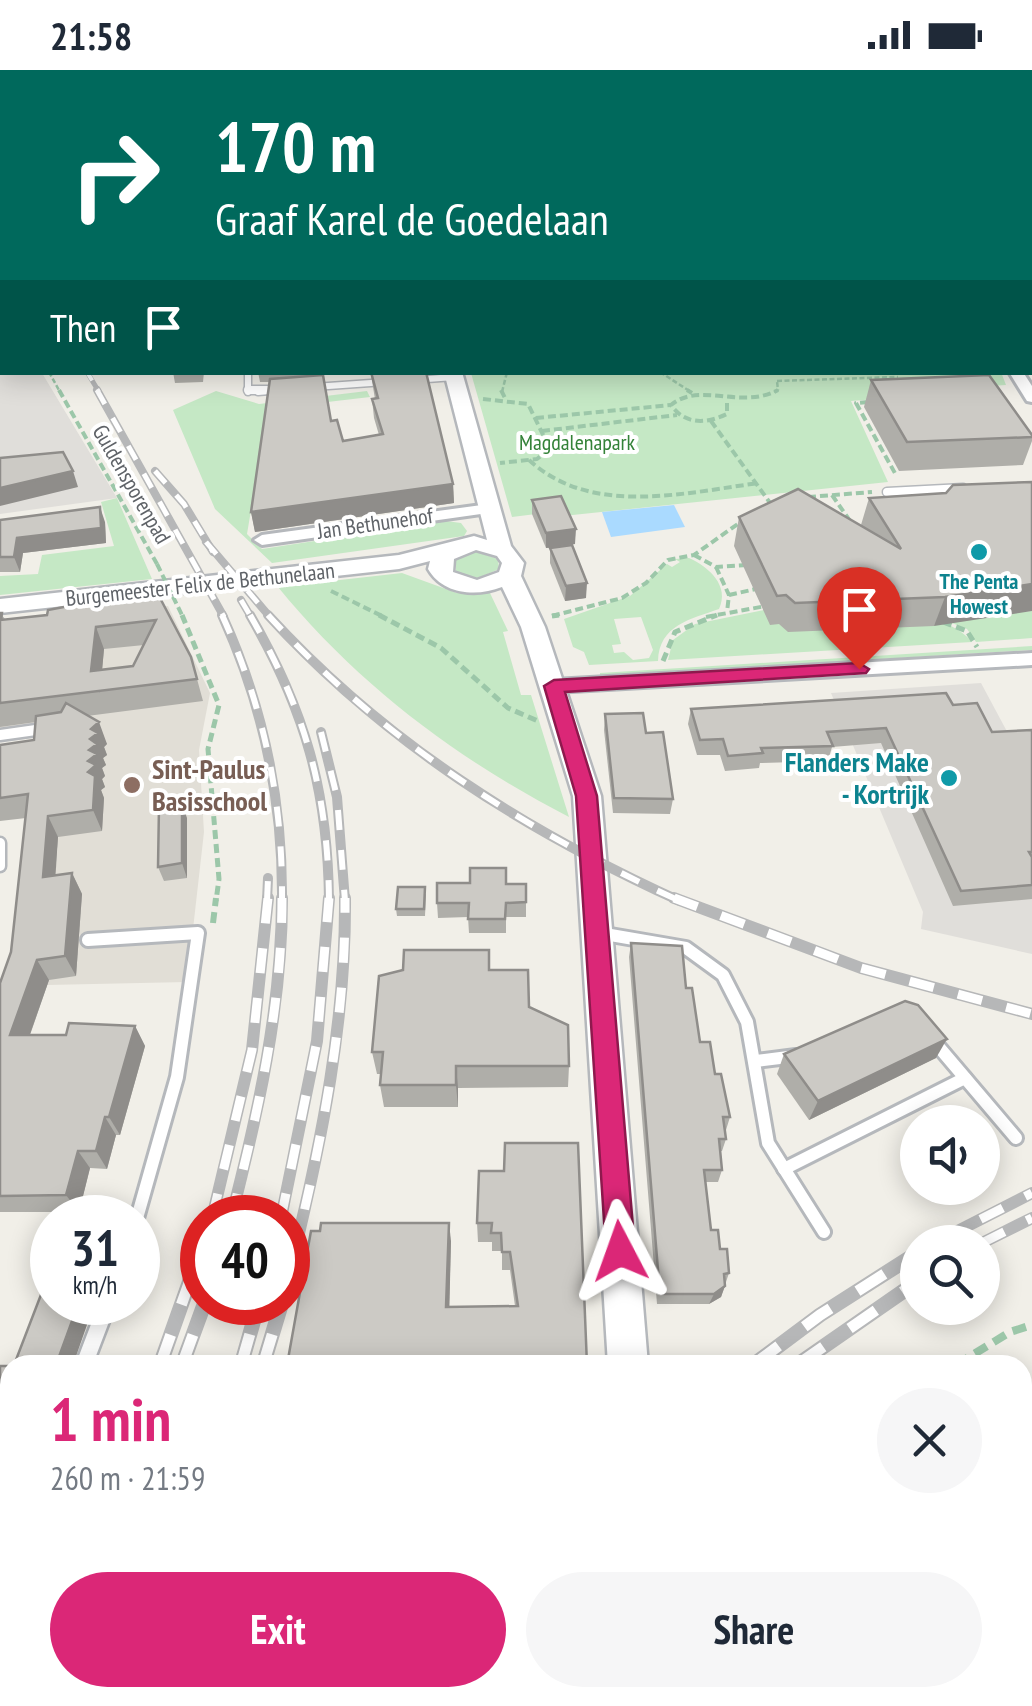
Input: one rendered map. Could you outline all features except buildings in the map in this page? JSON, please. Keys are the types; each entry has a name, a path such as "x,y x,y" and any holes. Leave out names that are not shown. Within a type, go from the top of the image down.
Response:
{"street":[{"path":"454,375 489,515 500,548 513,563 500,581 464,586 444,577 455,554 489,515"},
{"path":"1018,375 1032,398"},
{"name":"Jan Bethunehof","path":"262,540 489,515"},
{"path":"455,554 500,548"},
{"name":"Burgemeester Felix de Bethunelaan","path":"0,606 455,554"},
{"path":"500,581 526,612 566,720 586,796 627,1355"},
{"path":"554,686 1032,659"}],"lane":[{"path":"248,375 248,393 285,390"},
{"path":"304,388 454,375"},
{"path":"887,492 974,487"},
{"path":"0,734 66,726"},
{"path":"0,843 0,866"},
{"path":"599,932 642,936 714,960 725,972 746,1018 756,1061 763,1130 824,1232"},
{"path":"88,940 198,934 197,974 183,1056 162,1146 146,1195"},
{"path":"924,1028 1016,1138"},
{"path":"756,1061 786,1060 804,1052"},
{"path":"784,1169 965,1078"},
{"path":"88,1355 99,1325"}],"path":[{"name":"Guldensporenpad","path":"51,375 182,614"},
{"path":"504,398 500,387 506,375"},
{"path":"665,375 692,393 718,397 727,403 766,398 778,390 772,375"},
{"path":"893,375 910,381"},
{"path":"777,382 898,377"},
{"path":"536,418 671,405 678,397 692,393"},
{"path":"460,400 504,398 528,404 550,449 530,460 478,466"},
{"path":"874,402 856,403 905,491"},
{"path":"542,431 677,415 710,421 727,414 727,403"},
{"path":"671,405 677,415"},
{"path":"710,421 725,448 759,483 774,507 766,511"},
{"path":"530,460 551,480 619,496 759,483"},
{"path":"803,498 887,492"},
{"path":"832,495 854,537"},
{"path":"526,612 610,603 646,582 668,560 694,555 728,528 754,518"},
{"path":"694,555 716,566 760,564"},
{"path":"716,566 729,595 728,612"},
{"path":"310,572 323,586 468,666 482,690 502,705 544,722 566,720"},
{"path":"729,595 764,587"},
{"path":"664,680 664,646 688,623 780,602"},
{"path":"938,620 966,631 987,662"},
{"path":"972,1355 1010,1332 1032,1324"}],"shaded area":[{"path":"0,375 43,375 117,498 0,514"},
{"name":"Sint-Paulus Basisschool","path":"168,606 210,693 199,750 204,832 187,982 47,985 66,734 0,742 0,624"},
{"path":"981,683 1032,778 1032,954 921,929 923,912 831,693"}],"green space":[{"name":"Magdalenapark","path":"472,375 1002,375 1006,385 900,392 902,397 851,401 888,482 563,516 560,511 512,517"},
{"path":"216,391 259,404 367,391 370,397 268,409 247,534 262,549 446,521 461,523 467,531 464,536 272,563 215,509 173,410"},
{"path":"117,498 152,579 0,595 0,576 38,574 42,555 114,546 101,502"},
{"path":"474,551 498,559 499,569 476,579 456,573 455,559"},
{"path":"689,558 716,578 722,593 719,609 670,631 658,661 589,665 584,652 573,647 564,619 630,596 667,564 672,567 680,562 675,559","holes":["641,617 653,650 649,658 633,660 624,652 614,653 612,645 621,644 614,619"]},
{"path":"402,573 457,593 490,593 508,631 503,632 521,695 531,695 569,817 488,771 412,717 341,656 278,587"},
{"path":"852,592 916,610 951,626 972,642 668,660 673,640 695,624"},
{"path":"1032,611 1032,638 976,642 967,629 942,619"},
{"path":"1032,646 1032,650 600,676 600,673"}],"water":[{"path":"674,505 685,527 611,537 602,512"}],"railway":[{"path":"89,375 99,392"},
{"path":"97,390 224,617"},
{"path":"155,471 184,504 209,546"},
{"path":"206,542 209,546"},
{"path":"209,546 270,617"},
{"path":"209,546 213,552"},
{"path":"241,600 251,617"},
{"path":"222,615 249,684 268,755 279,827 282,900"},
{"path":"250,615 285,684 310,752 324,823 329,899"},
{"path":"268,615 359,703 459,779 566,844 680,901"},
{"path":"321,732 337,797 345,900"},
{"path":"267,901 268,878"},
{"path":"217,1195 252,1050 268,898"},
{"path":"674,898 861,968 1032,1014"},
{"path":"286,1195 317,1041 329,899"},
{"path":"237,1195 267,1059 278,979 282,900"},
{"path":"308,1195 337,1034 345,900"},
{"path":"969,1225 1032,1193"},
{"path":"1000,1234 1032,1218"},
{"path":"766,1355 900,1264"},
{"path":"811,1355 900,1293"},
{"path":"164,1355 180,1309"},
{"path":"186,1355 197,1325"},
{"path":"244,1355 252,1325"},
{"path":"266,1355 275,1325"}],"place":[{"name":"The Penta Howest","path":"979,552"},
{"name":"Flanders Make - Kortrijk","path":"949,778"},
{"name":"Sint-Paulus Basisschool","path":"132,785"}],"route":[{"path":"620,1251 586,796 554,686 859,669"}]}
